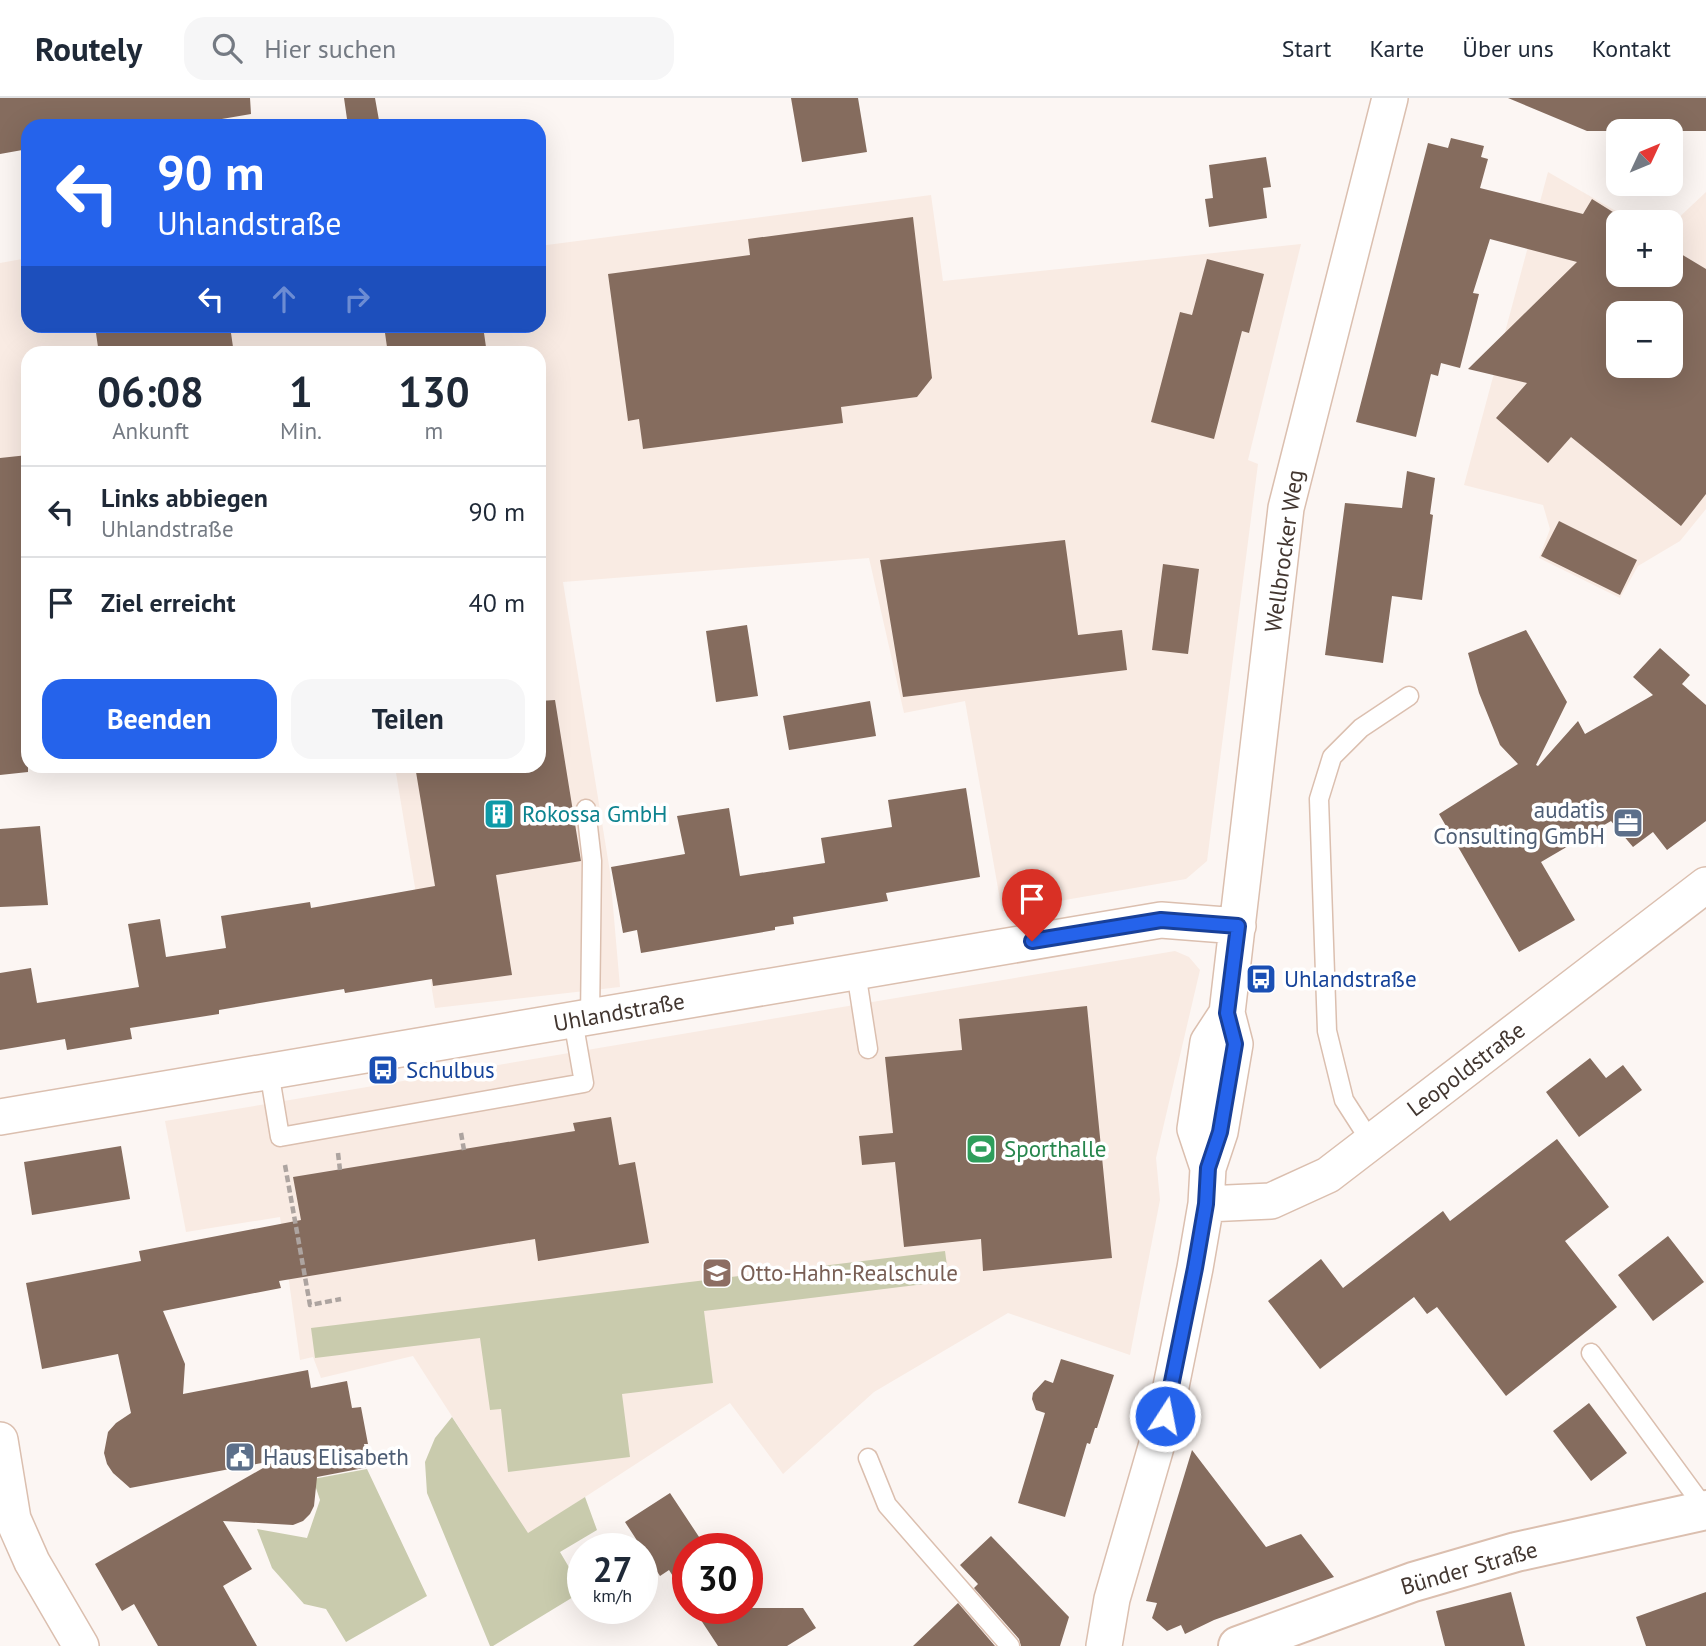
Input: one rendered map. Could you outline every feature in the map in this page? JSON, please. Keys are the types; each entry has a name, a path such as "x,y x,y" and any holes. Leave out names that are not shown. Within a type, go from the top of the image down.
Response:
{"street":[{"name":"Wellbrocker Weg","path":"1104,1646 1112,1600 1165,1416 1206,1204 1208,1168 1195,1129 1208,1042 1227,1013 1286,508 1390,98"},
{"name":"Leopoldstraße","path":"1206,1204 1271,1201 1328,1175 1706,886"},
{"name":"Uhlandstraße","path":"0,1117 1161,920 1238,926"},
{"path":"0,1440 13,1519 32,1562 81,1646"},
{"name":"Bünder Straße","path":"1238,1646 1413,1582 1516,1552 1706,1510"}],"lane":[{"path":"1371,1142 1344,1100 1327,1031 1319,799 1332,757 1361,728 1409,696"},
{"path":"269,1071 280,1137 584,1083 581,1019 592,861 586,809"},
{"path":"856,972 868,1049"},
{"path":"1591,1353 1706,1510"},
{"path":"868,1458 887,1506 1010,1646"}],"path":[{"path":"461,1129 464,1150"},
{"path":"280,1137 310,1305 341,1299"},
{"path":"338,1152 340,1170"},
{"path":"297,1231 302,1226"}],"shaded area":[{"path":"1548,172 1614,210 1606,210 1606,287 1683,287 1683,214 1706,192 1706,509 1680,541 1638,566 1620,598 1539,558 1550,529 1543,505 1464,485"},
{"path":"931,195 943,281 1301,244 1248,460 1258,464 1207,861 1186,879 1002,911 965,701 904,713 869,558 563,582 610,872 620,987 435,1008 396,773 546,773 546,346 21,346 21,573 0,576 0,263 21,259 21,333 546,333 546,245"},
{"name":"Otto-Hahn-Realschule","path":"1175,951 1189,957 1200,970 1156,1158 1160,1200 1130,1355 1008,1313 874,1392 783,1474 730,1403 528,1534 413,1356 321,1378 313,1357 300,1360 280,1217 186,1232 165,1121"}],"green space":[{"path":"945,1251 949,1281 704,1311 713,1383 622,1394 630,1457 508,1472 501,1409 490,1410 480,1338 315,1358 311,1328"},
{"path":"452,1417 528,1533 585,1497 597,1530 592,1533 567,1533 567,1548 560,1552 567,1564 567,1601 493,1646 490,1646 427,1493 425,1462 435,1438"},
{"path":"367,1469 427,1596 346,1642 326,1609 304,1604 272,1568 257,1529 307,1538 320,1500 313,1479"}],"building":[{"path":"0,98 250,98 251,114 222,119 21,119 21,150 0,154"},
{"path":"344,98 375,98 379,119 347,119"},
{"path":"791,98 858,98 867,152 802,162"},
{"path":"1508,98 1706,98 1706,131 1684,131 1684,119 1606,119 1606,131 1587,131"},
{"path":"1451,138 1484,146 1481,157 1488,159 1480,188 1583,214 1592,199 1610,210 1606,210 1606,287 1683,287 1683,255 1706,269 1706,494 1681,526 1571,437 1548,463 1496,418 1527,383 1468,369 1577,262 1490,239 1473,293 1479,294 1460,368 1441,363 1438,376 1431,374 1416,437 1356,422 1428,143 1448,148"},
{"path":"1266,157 1271,187 1263,188 1267,218 1209,227 1205,199 1213,198 1209,165"},
{"path":"913,217 932,378 917,397 841,407 843,423 643,449 639,419 628,421 608,274 750,255 748,239"},
{"path":"1207,259 1264,274 1249,333 1242,331 1214,439 1151,422 1180,312 1192,315"},
{"path":"96,333 231,333 233,346 98,346"},
{"path":"385,333 484,333 486,346 387,346"},
{"path":"21,456 21,773 0,775 0,458"},
{"path":"1407,471 1435,478 1422,600 1392,596 1383,663 1325,655 1345,503 1402,508"},
{"path":"1559,521 1637,560 1620,595 1541,556"},
{"path":"1065,540 1078,635 1122,630 1127,670 903,697 880,560"},
{"path":"1163,564 1199,569 1188,654 1152,650"},
{"path":"747,625 758,696 716,702 706,631"},
{"path":"1526,630 1567,702 1536,765 1538,766 1578,721 1585,734 1653,695 1633,677 1660,648 1690,675 1682,684 1706,705 1706,821 1667,850 1653,832 1633,847 1611,821 1541,862 1575,920 1519,952 1439,814 1518,764 1500,745 1479,693 1468,653"},
{"path":"555,700 581,861 496,875 512,975 433,986 432,979 345,993 344,989 219,1010 219,1014 130,1028 132,1039 67,1050 65,1039 0,1050 0,973 31,968 37,1003 139,987 128,924 160,919 166,957 226,948 221,916 310,902 311,908 435,886 416,773 546,773 546,701"},
{"path":"870,701 876,736 789,750 783,716"},
{"path":"966,788 980,877 886,893 888,901 793,917 794,924 775,927 775,930 641,953 637,930 623,933 611,867 685,854 677,816 729,808 740,876 825,863 821,838 892,827 888,800"},
{"path":"40,826 48,905 0,907 0,829"},
{"name":"Sporthalle","path":"1087,1006 1112,1258 983,1271 981,1239 904,1247 895,1162 862,1165 859,1136 893,1133 885,1057 962,1050 959,1019"},
{"path":"1590,1058 1606,1078 1623,1065 1642,1090 1579,1137 1546,1092"},
{"path":"611,1117 619,1165 635,1162 649,1243 538,1261 535,1239 279,1281 281,1288 163,1311 185,1364 183,1394 308,1370 311,1388 347,1381 352,1408 361,1407 369,1467 317,1477 314,1506 310,1514 293,1525 223,1521 252,1569 223,1586 257,1646 158,1646 134,1604 122,1611 95,1564 277,1460 130,1488 113,1473 104,1453 108,1432 131,1413 118,1354 42,1369 26,1283 141,1261 139,1251 301,1220 293,1177 575,1131 573,1123"},
{"path":"1557,1139 1609,1207 1565,1241 1617,1307 1506,1396 1437,1307 1427,1314 1414,1297 1320,1369 1268,1301 1321,1259 1343,1288 1443,1211 1450,1221"},
{"path":"121,1146 130,1199 32,1215 24,1162"},
{"path":"1668,1236 1704,1282 1653,1321 1618,1275"},
{"path":"1061,1359 1114,1375 1097,1428 1090,1444 1087,1443 1065,1517 1018,1503 1045,1413 1036,1410 1033,1393 1045,1380 1053,1383"},
{"path":"1589,1403 1627,1453 1591,1481 1553,1431"},
{"path":"1192,1450 1266,1547 1301,1534 1334,1577 1214,1620 1185,1634 1181,1625 1167,1631 1152,1618 1157,1603 1146,1601"},
{"path":"670,1493 696,1533 672,1533 672,1575 669,1570 660,1576 658,1533 632,1533 625,1522"},
{"path":"991,1536 1069,1617 1060,1646 1021,1646 1019,1639 974,1588 978,1584 960,1565"},
{"path":"1511,1592 1525,1646 1445,1646 1436,1611"},
{"path":"1706,1592 1706,1646 1646,1646 1636,1617"},
{"path":"958,1603 995,1646 913,1646"},
{"path":"763,1608 803,1608 816,1628 787,1646 718,1646 704,1624 763,1624"}],"place":[{"name":"Rokossa GmbH","path":"499,814"},
{"name":"audatis Consulting GmbH","path":"1628,823"},
{"name":"Uhlandstraße","path":"1261,979"},
{"name":"Schulbus","path":"383,1070"},
{"name":"Sporthalle","path":"981,1149"},
{"name":"Otto-Hahn-Realschule","path":"717,1273"},
{"name":"Haus Elisabeth","path":"240,1457"}],"route":[{"path":"1032,941 1161,920 1238,926 1227,1013 1235,1044 1220,1132 1208,1168 1206,1204 1195,1268 1165,1416"}]}
